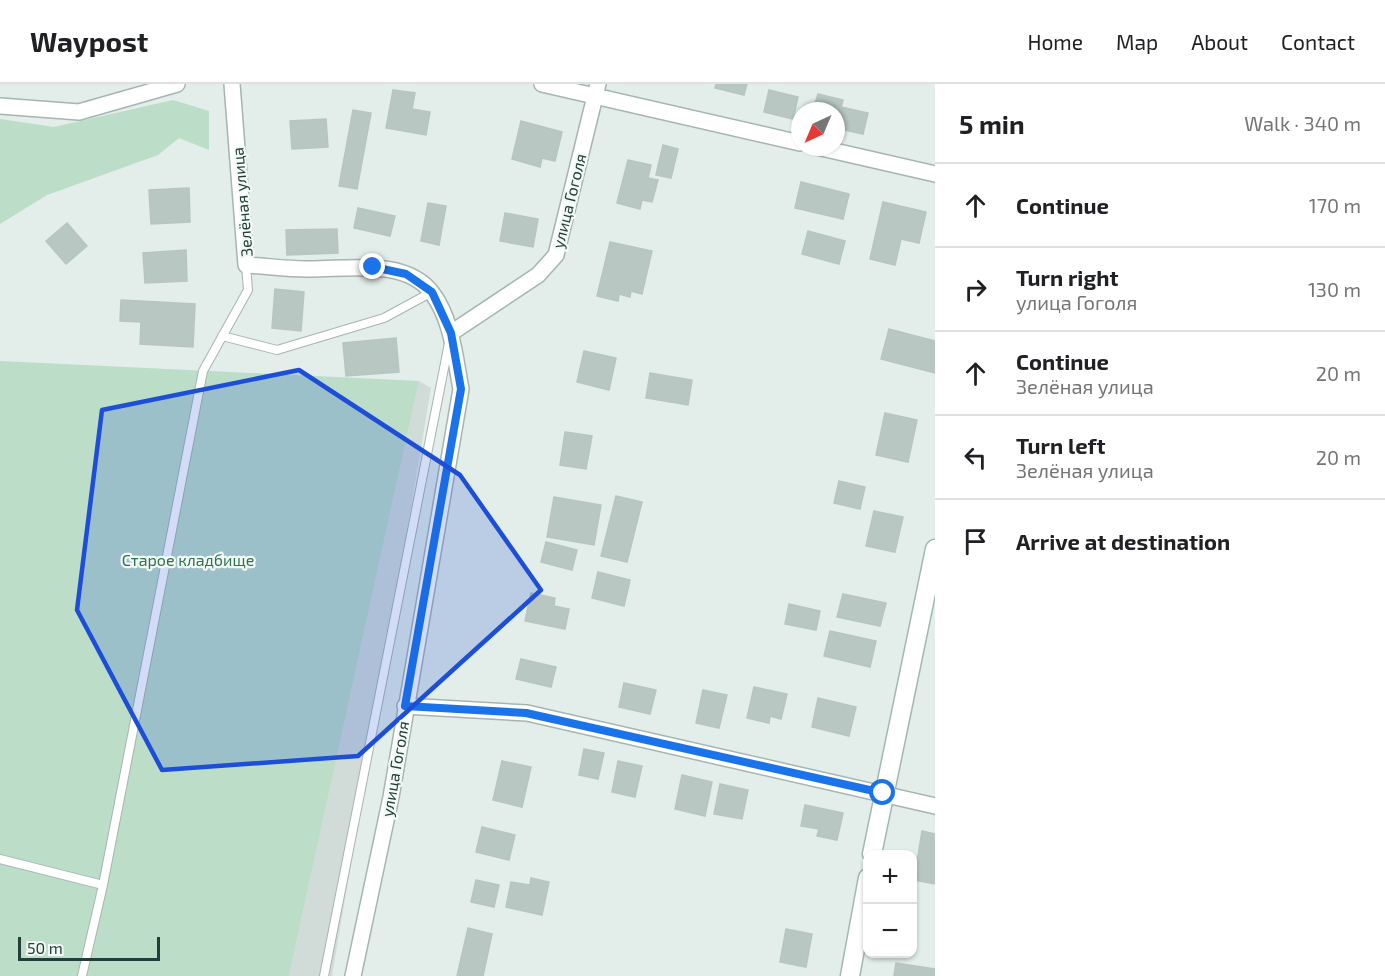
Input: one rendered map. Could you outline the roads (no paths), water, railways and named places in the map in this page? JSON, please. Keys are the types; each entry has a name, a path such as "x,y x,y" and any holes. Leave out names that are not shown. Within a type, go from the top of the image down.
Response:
{"street":[{"path":"0,106 79,112 177,84"},
{"name":"Зелёная улица","path":"232,84 246,265 306,269 373,267 406,274 432,292"},
{"path":"542,84 597,90 791,141"},
{"name":"улица Гоголя","path":"353,976 391,797 461,389 451,333 538,276 556,255 597,90"},
{"path":"845,153 935,174"},
{"path":"432,292 451,333"},
{"path":"873,850 935,549"},
{"path":"405,706 526,713 935,806"},
{"path":"850,976 863,901"}],"lane":[{"path":"82,976 103,885 203,371 248,290 246,265"},
{"path":"222,336 277,350 384,318 432,292"},
{"path":"324,976 451,333"},
{"path":"0,859 103,885"}],"park label":[{"name":"Старое кладбище","path":"188,560"}]}
